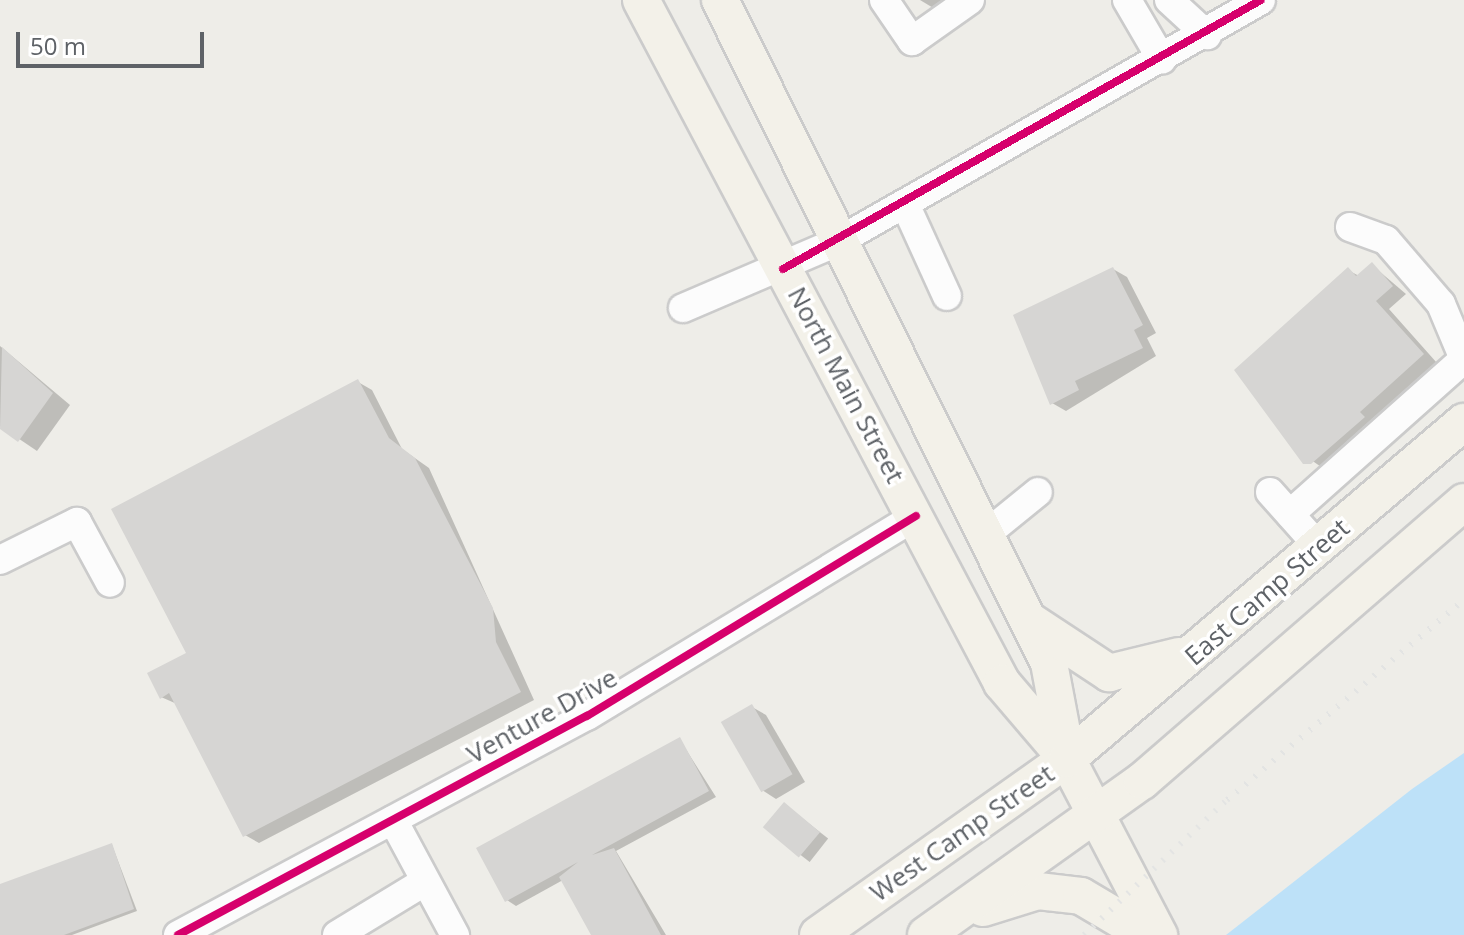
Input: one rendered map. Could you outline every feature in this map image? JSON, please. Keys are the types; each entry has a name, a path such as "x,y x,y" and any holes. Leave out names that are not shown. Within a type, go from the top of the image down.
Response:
{"main road":[{"name":"North Main Street","path":"641,0 1002,683 1067,759 1159,935"},
{"name":"North Main Street","path":"720,0 837,242 1049,663 1067,759"},
{"name":"East Camp Street","path":"1067,759 1210,643 1464,422"},
{"path":"937,928 1096,813 1347,609 1464,502"},
{"path":"1027,619 1092,666 1123,675 1210,643"},
{"name":"West Camp Street","path":"818,935 1067,759"},
{"path":"937,928 1014,896 1061,893 1081,896 1147,935"}],"street":[{"path":"884,0 912,41 970,0"},
{"path":"1127,0 1162,60"},
{"path":"1169,0 1207,35"},
{"path":"683,308 783,269 837,242 1207,35 1261,0"},
{"path":"905,204 947,296"},
{"path":"1290,514 1464,359 1441,304 1386,240 1350,227"},
{"path":"985,535 1038,492"},
{"path":"1270,492 1319,547"},
{"name":"Venture Drive","path":"178,935 231,923 393,820 587,716 916,516"},
{"path":"0,560 77,522 110,583"},
{"path":"393,820 455,935"},
{"path":"342,931 424,882"}],"water":[{"path":"1464,753 1464,935 1226,935 1412,789"}],"building":[{"path":"1372,262 1393,286 1376,301 1424,354 1360,412 1365,417 1311,464 1303,464 1234,370 1348,267 1356,276"},
{"path":"1113,267 1143,325 1134,330 1143,348 1075,381 1079,390 1050,405 1013,315"},
{"path":"2,347 53,393 18,442 0,429"},
{"path":"358,379 389,438 415,458 493,608 496,642 521,692 243,837 169,693 160,699 147,673 186,653 111,509"},
{"path":"752,704 792,774 761,792 721,722"},
{"path":"680,737 709,791 592,855 614,848 661,935 591,935 559,877 578,862 505,902 476,848"},
{"path":"784,802 820,832 799,857 763,827"},
{"path":"112,843 134,909 64,935 0,935 0,884"}],"railway":[{"path":"1084,935 1227,800 1464,600"}],"cycle path":[{"path":"783,269 1261,0"},
{"path":"178,935 587,716 916,516"}]}
